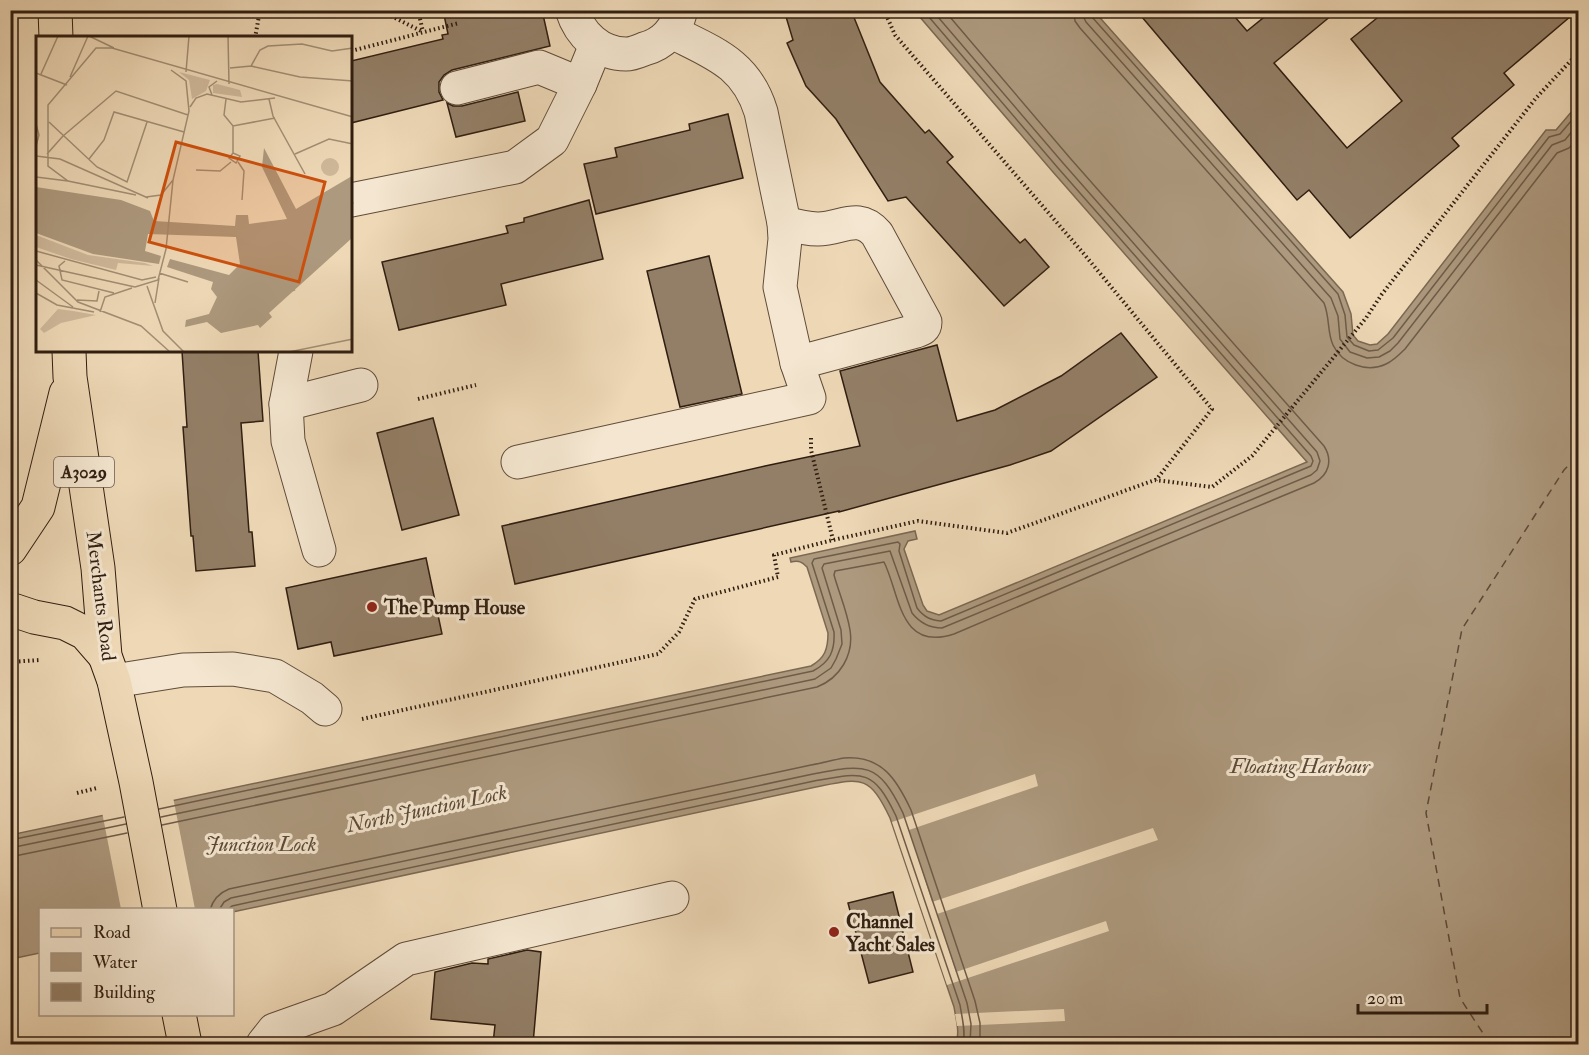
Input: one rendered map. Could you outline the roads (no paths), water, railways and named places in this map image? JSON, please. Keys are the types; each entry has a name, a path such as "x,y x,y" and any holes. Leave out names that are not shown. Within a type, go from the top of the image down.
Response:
{"main road":[{"path":"55,10 56,36"},
{"path":"10,549 38,507 70,364"},
{"name":"Merchants Road","path":"70,364 98,568 109,669 136,782 160,908"},
{"path":"10,609 34,617 65,623 85,633 109,669"},
{"path":"180,1016 185,1044"}],"street":[{"path":"518,462 809,398 797,363 780,287 785,239 784,224 757,97 735,68 676,21 655,46 628,54 609,52 596,45 582,32 572,10"},
{"path":"352,200 515,167 552,140 580,84 596,45"},
{"path":"457,88 539,67 580,84"},
{"path":"784,224 815,229 828,229 854,222 868,225 877,234 925,322 923,328 916,331 797,363"},
{"path":"296,352 286,404 288,441 319,550"},
{"path":"286,404 361,385"},
{"path":"109,669 233,669 275,676 312,698 325,709"},
{"path":"263,1044 274,1030 333,1009 406,959 672,898"}],"water":[{"name":"Floating Harbour","path":"916,11 1094,11 1343,292 1351,314 1353,335 1358,341 1370,345 1377,344 1388,334 1546,130 1556,130 1578,104 1578,1044 956,1044 958,1030 954,1007 890,818 876,793 869,786 854,781 816,787 234,912 234,908 39,908 39,953 11,959 10,835 811,666 820,660 825,652 828,633 807,567 800,562 791,562 790,558 915,531 917,539 908,541 904,549 923,605 927,611 939,615 1307,462"}],"place":[{"name":"The Pump House","path":"372,607"},
{"name":"Channel Yacht Sales","path":"834,932"}],"water label":[{"name":"North Junction Lock","path":"427,809"},
{"name":"Junction Lock","path":"261,844"}]}
